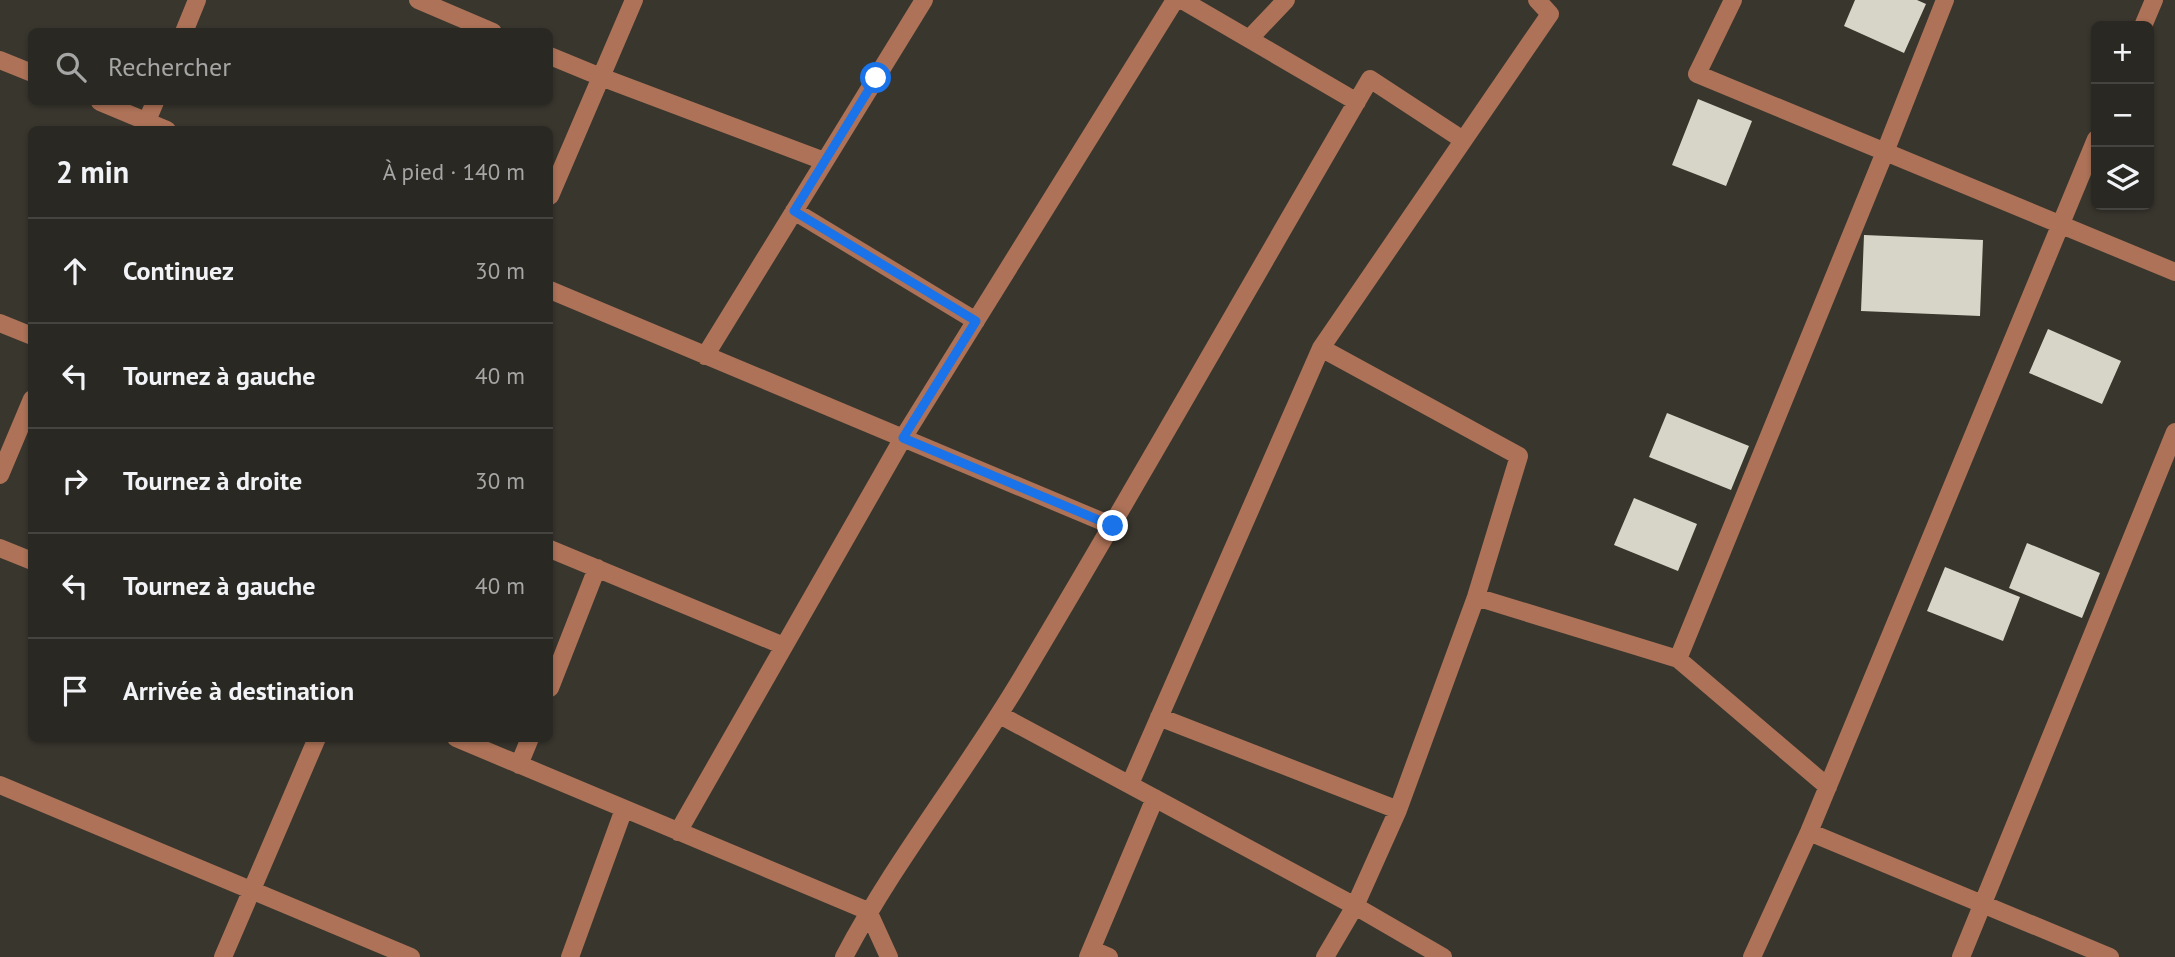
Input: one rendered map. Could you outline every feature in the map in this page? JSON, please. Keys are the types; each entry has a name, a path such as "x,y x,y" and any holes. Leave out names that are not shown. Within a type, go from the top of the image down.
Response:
{"street":[{"path":"186,28 197,0"},
{"path":"419,0 484,28"},
{"path":"553,189 634,0"},
{"path":"705,356 924,0"},
{"path":"678,832 903,438 1175,0"},
{"path":"1182,0 1357,102"},
{"path":"1249,39 1286,0"},
{"path":"1130,784 1321,348 1550,14 1537,0"},
{"path":"1732,0 1698,74 2175,272"},
{"path":"1678,659 1945,0"},
{"path":"2145,21 2154,0"},
{"path":"553,56 824,161"},
{"path":"0,60 28,71"},
{"path":"844,957 868,911 1000,715 1113,526 1370,79 1463,140"},
{"path":"106,105 145,125 154,105"},
{"path":"1752,957 1828,787 2093,147"},
{"path":"794,211 976,321"},
{"path":"553,291 1113,526"},
{"path":"0,323 28,334"},
{"path":"1321,348 1519,456 1476,597 1398,810 1355,906 1325,957"},
{"path":"0,475 28,408"},
{"path":"1961,957 2175,432"},
{"path":"0,548 28,559"},
{"path":"553,550 784,646"},
{"path":"553,680 597,568"},
{"path":"1476,597 1678,659 1828,787"},
{"path":"1000,715 1355,906 1443,957"},
{"path":"1158,717 1398,810"},
{"path":"223,957 315,742"},
{"path":"465,742 868,911 889,957"},
{"path":"519,765 528,742"},
{"path":"0,785 411,957"},
{"path":"1096,955 1155,798"},
{"path":"570,957 625,809"},
{"path":"1809,832 2110,957"}],"building":[{"path":"1855,0 1917,0 1926,4 1904,53 1844,26"},
{"path":"1698,99 1752,121 1726,186 1672,165"},
{"path":"1864,235 1983,240 1980,316 1861,311"},
{"path":"2048,329 2121,361 2102,404 2029,373"},
{"path":"1667,413 1749,446 1731,490 1649,457"},
{"path":"1634,498 1697,524 1678,571 1614,545"},
{"path":"2027,543 2100,573 2082,618 2009,588"},
{"path":"1945,567 2020,597 2003,641 1927,611"}],"route":[{"path":"876,78 794,211 976,321 903,438 1113,526"}]}
